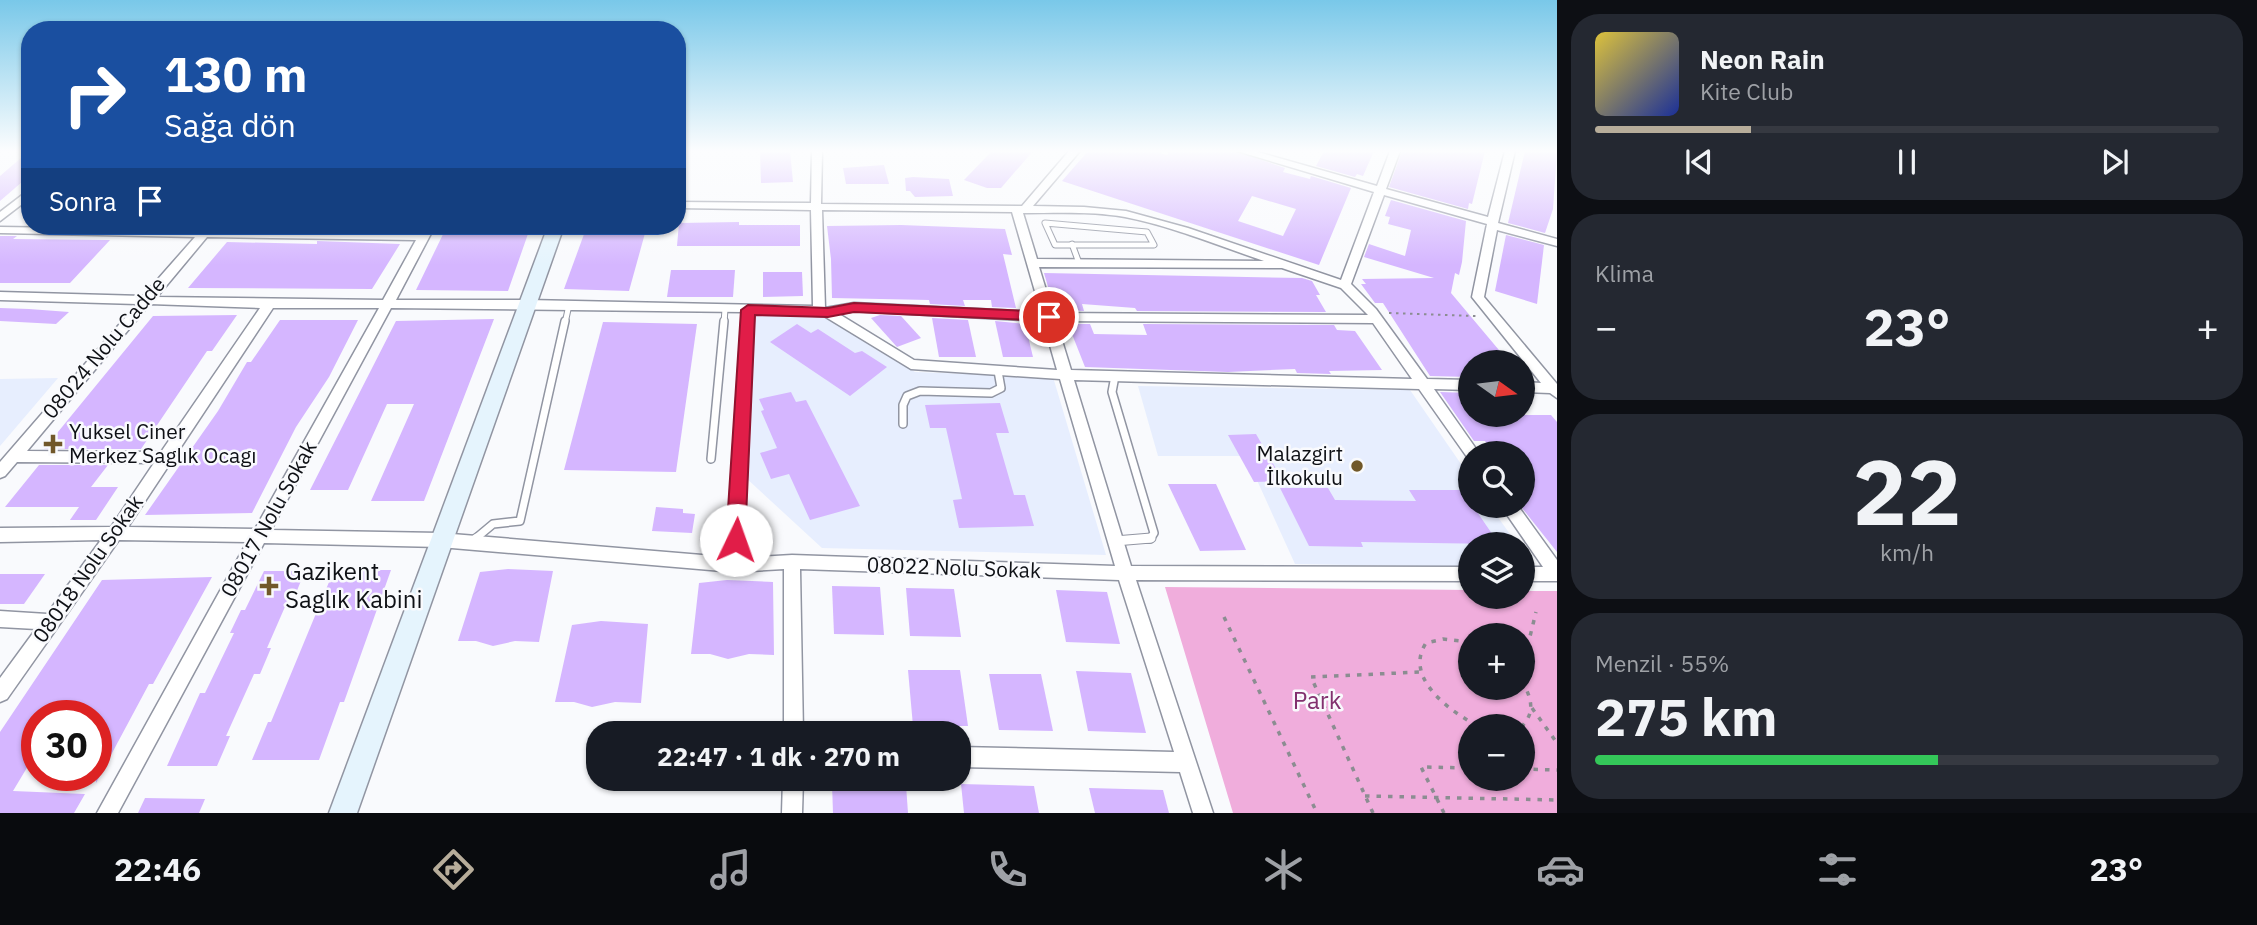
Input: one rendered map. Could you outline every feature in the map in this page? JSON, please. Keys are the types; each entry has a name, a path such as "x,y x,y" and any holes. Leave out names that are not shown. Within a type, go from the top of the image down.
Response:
{"street":[{"path":"816,189 820,302 823,312 911,364 1065,375 1458,384"},
{"path":"1021,209 1040,189"},
{"path":"1371,189 1557,243"},
{"path":"1501,189 1478,297 1556,390"},
{"path":"1345,285 1378,191"},
{"path":"0,218 21,200"},
{"path":"686,205 1021,209 1126,214 1293,265 1345,285 1374,316 1463,441"},
{"path":"1021,209 1032,263 1115,541 1203,813"},
{"path":"0,230 21,230"},
{"name":"08024 Nolu Cadde","path":"0,472 202,235"},
{"name":"08017 Nolu Sokak","path":"107,813 425,235"},
{"path":"343,813 553,235"},
{"path":"1032,263 1293,265"},
{"path":"0,296 269,304 528,304 823,312 854,307 1049,317 1374,316"},
{"name":"08018 Nolu Sokak","path":"0,694 115,533 269,304"},
{"path":"734,565 748,310"},
{"path":"1535,388 1556,390"},
{"path":"13,456 164,458"},
{"path":"1517,518 1557,574"},
{"name":"08022 Nolu Sokak","path":"0,535 115,533 440,540 734,565 792,562 1125,573 1458,574"},
{"path":"792,562 793,721"},
{"path":"1535,574 1557,574"},
{"path":"0,619 52,622"},
{"path":"971,757 1186,762"},
{"path":"792,813 793,791"}],"lane":[{"path":"1045,223 1147,232 1154,245 1072,244 1055,245 1045,223"},
{"path":"1072,244 1079,263"},
{"path":"471,542 493,524 520,521 569,305"},
{"path":"711,459 725,309"},
{"path":"903,424 903,405 907,396 920,391 991,393 1001,388 998,370"},
{"path":"1115,376 1112,392 1154,533 1150,539 1115,541"}],"path":[{"path":"1374,316 1494,316"},
{"path":"1533,623 1536,612"},
{"path":"1224,617 1317,813"},
{"path":"1458,641 1439,639 1427,643 1420,653 1421,672 1434,696 1458,715"},
{"path":"1373,813 1311,677 1421,672"},
{"path":"1529,700 1557,743"},
{"path":"1530,714 1532,708"},
{"path":"1444,813 1420,766 1458,768"},
{"path":"1535,769 1557,770"},
{"path":"1366,796 1557,800"}],"shaded area":[{"path":"755,312 830,316 915,372 1053,377 1106,555 822,548 746,478"},
{"path":"58,378 0,446 0,379"},
{"name":"Malazgirt İlkokulu","path":"1138,386 1410,390 1458,460 1458,518 1499,518 1508,532 1458,532 1458,567 1295,564 1246,456 1158,456"}],"green space":[{"name":"Park","path":"1165,587 1458,590 1458,609 1535,609 1535,591 1557,591 1557,813 1233,813"}],"building":[{"path":"0,189 14,189 0,201"},
{"path":"951,189 953,196 915,197 910,191 906,191"},
{"path":"1086,189 1351,189 1319,265","holes":["1252,196 1296,209 1283,236 1238,221"]},
{"path":"1396,189 1476,189 1468,209"},
{"path":"1516,189 1554,189 1553,209 1545,233 1508,223"},
{"path":"1391,200 1466,221 1462,262 1459,275 1455,273 1451,293 1499,350 1458,350 1458,377 1430,376 1383,303 1375,303 1361,284 1366,284 1362,279 1434,278 1364,257 1369,244 1405,256 1411,230 1388,224 1390,217 1385,216"},
{"path":"686,223 800,225 800,246 677,246 678,235 686,235"},
{"path":"901,225 1005,229 1012,255 1003,254 1016,308 992,307 991,300 963,300 965,306 930,304 929,300 832,298 827,226"},
{"path":"443,235 528,235 508,291 416,290"},
{"path":"584,235 645,235 629,291 564,289"},
{"path":"1506,235 1544,245 1537,304 1495,291"},
{"path":"0,236 17,236 13,239 110,240 70,283 0,283"},
{"path":"317,241 400,244 372,289 188,288 227,242 317,244"},
{"path":"671,270 735,270 733,297 667,297"},
{"path":"763,272 802,272 803,296 763,297"},
{"path":"1044,273 1302,278 1312,281 1320,295 1316,295 1326,312 1137,311 1135,308 1082,304 1084,311 1063,310 1061,307 1054,307"},
{"path":"0,308 69,312 56,324 0,321"},
{"path":"237,315 212,351 207,351 141,449 44,449 153,316"},
{"path":"880,315 901,316 921,338 897,347 871,318"},
{"path":"932,318 968,320 976,357 939,357"},
{"path":"494,319 424,501 371,501 414,404 387,404 348,490 310,490 396,321"},
{"path":"280,320 358,320 329,377 296,427 252,513 145,515 218,411 247,362 251,362"},
{"path":"995,321 1025,324 1033,357 1003,357"},
{"path":"603,322 697,324 676,472 564,470"},
{"path":"797,324 811,333 818,329 855,353 862,351 887,367 850,396 770,342"},
{"path":"1068,324 1090,324 1094,334 1147,335 1143,324 1334,325 1337,330 1355,331 1382,370 1329,371 1331,374 1297,373 1295,369 1228,372 1085,367"},
{"path":"791,392 796,402 806,400 860,506 810,520 789,474 771,479 760,453 777,448 761,411 764,410 759,399"},
{"path":"1440,392 1458,393 1458,418"},
{"path":"1000,403 1009,433 996,433 1014,495 1025,495 1034,526 959,528 953,500 962,499 946,428 930,428 925,405"},
{"path":"1535,415 1551,415 1557,422 1557,552 1530,518 1535,518 1535,441 1474,441 1464,427 1535,427"},
{"path":"1256,434 1283,481 1254,482 1228,435"},
{"path":"39,465 108,465 91,487 118,487 96,520 70,520 79,507 5,507"},
{"path":"1168,484 1216,484 1246,550 1200,551"},
{"path":"1280,488 1328,488 1335,500 1416,501 1409,490 1458,490 1458,518 1481,518 1491,532 1458,532 1458,543 1361,542 1363,547 1309,546"},
{"path":"656,507 683,509 683,513 695,514 692,533 652,531"},
{"path":"508,569 553,571 539,642 515,641 493,646 476,641 458,641 480,572"},
{"path":"334,570 391,570 344,702 340,702 319,760 252,760 268,722 271,722"},
{"path":"264,571 305,571 296,593 291,593 267,648 271,648 260,674 254,674 226,736 230,736 217,766 167,766 200,693 205,693 234,633 230,633 241,610 245,610"},
{"path":"0,574 45,574 24,604 0,604"},
{"path":"212,577 112,753 112,700 21,700 102,580"},
{"path":"727,580 773,582 774,655 749,654 728,659 710,654 691,654 699,583"},
{"path":"832,586 880,587 884,635 834,634"},
{"path":"906,588 954,589 961,637 910,636"},
{"path":"1056,590 1107,592 1120,644 1066,642"},
{"path":"601,621 648,624 641,703 615,702 592,707 574,702 555,702 572,625"},
{"path":"908,670 960,670 967,721 913,721"},
{"path":"1076,671 1131,673 1146,733 1088,731"},
{"path":"989,674 1041,674 1053,731 999,730"},
{"path":"21,701 21,778 13,791 85,794 74,813 0,813 0,732"},
{"path":"971,784 1034,786 1039,813 964,813 962,791 971,791"},
{"path":"1089,788 1163,790 1169,813 1095,813"},
{"path":"832,791 906,791 908,813 833,813"},
{"path":"145,798 205,799 199,813 138,813"}],"place":[{"name":"Yuksel Ciner Merkez Saglık Ocagı","path":"53,444"},
{"name":"Malazgirt İlkokulu","path":"1357,466"},
{"name":"Gazikent Saglık Kabini","path":"269,586"}],"route":[{"path":"736,540 748,310 818,310 828,313 854,307 1049,317"}]}
